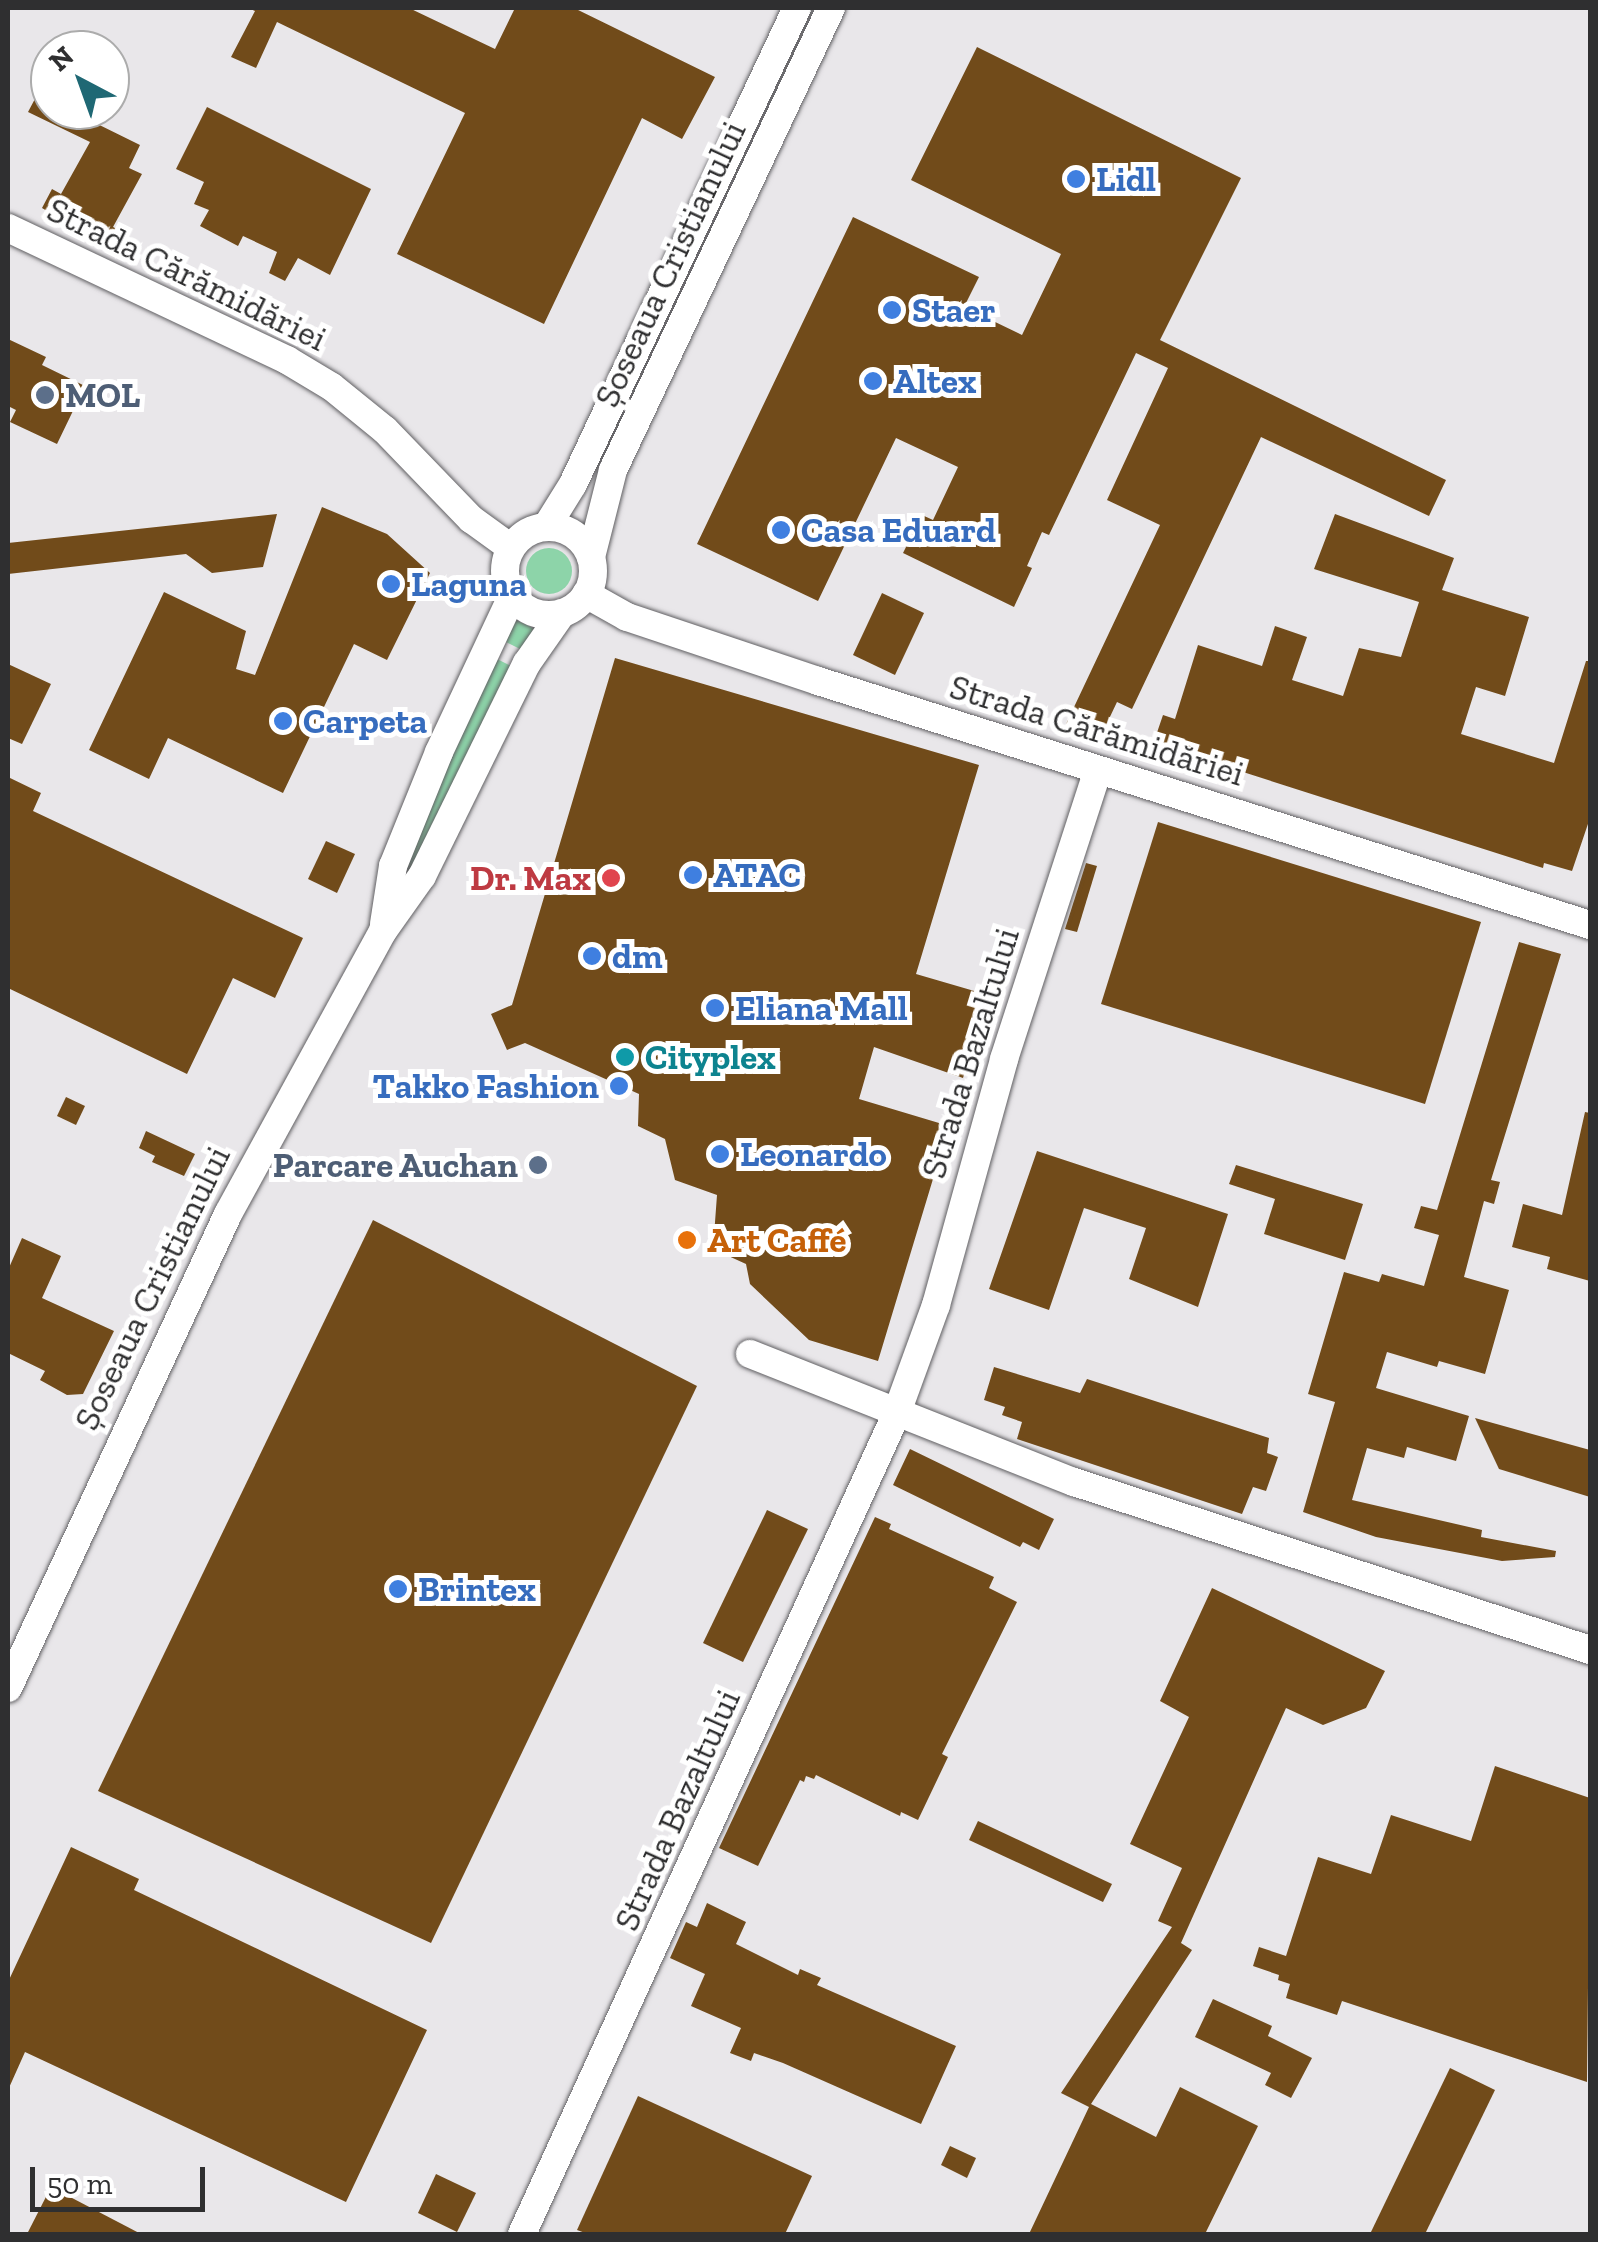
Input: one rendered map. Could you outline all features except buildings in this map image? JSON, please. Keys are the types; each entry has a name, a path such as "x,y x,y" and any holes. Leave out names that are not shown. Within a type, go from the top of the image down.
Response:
{"street":[{"name":"Șoseaua Cristianului","path":"547,526 573,484 797,8"},
{"name":"Șoseaua Cristianului","path":"591,557 614,470 831,8"},
{"name":"Strada Cărămidăriei","path":"8,228 287,360 332,387 385,430 470,520 511,548"},
{"path":"547,526 578,538 591,557 593,573 586,594 562,613 534,613 512,596 504,570 511,548 530,530 547,526"},
{"name":"Strada Cărămidăriei","path":"586,594 627,617 1590,925"},
{"name":"Șoseaua Cristianului","path":"384,931 393,866 439,752 512,596"},
{"name":"Șoseaua Cristianului","path":"8,1688 228,1214 384,931 422,876 527,663 562,613"},
{"name":"Strada Bazaltului","path":"522,2234 896,1414 936,1305 1004,1059 1098,770"},
{"path":"750,1354 1074,1482 1590,1650"}],"green space":[{"path":"549,548 565,555 572,571 565,587 549,594 533,587 526,571 533,555"},
{"path":"514,619 535,629 522,650 506,642"},
{"path":"497,659 513,667 399,896 419,828"}],"place":[{"name":"Lidl","path":"1076,179"},
{"name":"Staer","path":"892,310"},
{"name":"Altex","path":"873,381"},
{"name":"MOL","path":"45,395"},
{"name":"Casa Eduard","path":"781,530"},
{"name":"Laguna","path":"391,584"},
{"name":"Carpeta","path":"283,721"},
{"name":"ATAC","path":"693,875"},
{"name":"Dr. Max","path":"611,878"},
{"name":"dm","path":"592,956"},
{"name":"Eliana Mall","path":"715,1008"},
{"name":"Cityplex","path":"625,1057"},
{"name":"Takko Fashion","path":"619,1086"},
{"name":"Leonardo","path":"720,1154"},
{"name":"Parcare Auchan","path":"538,1165"},
{"name":"Art Caffé","path":"687,1240"},
{"name":"Brintex","path":"398,1589"}]}
